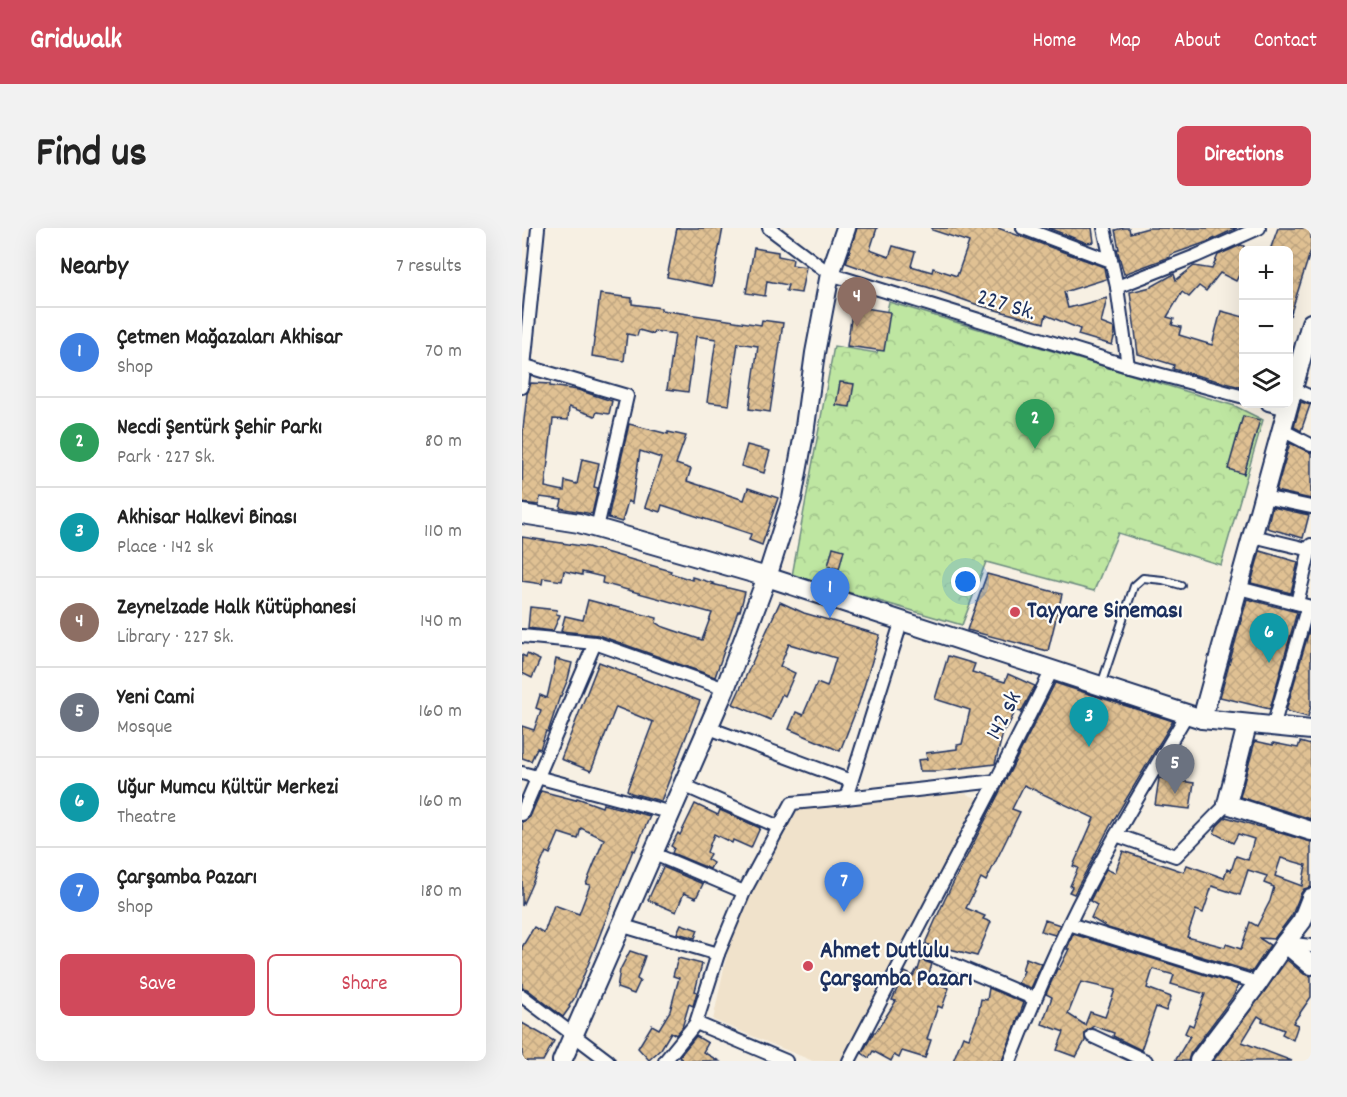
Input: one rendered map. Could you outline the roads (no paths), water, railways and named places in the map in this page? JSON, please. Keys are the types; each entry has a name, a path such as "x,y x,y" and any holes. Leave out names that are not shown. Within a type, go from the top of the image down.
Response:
{"street":[{"path":"522,387 538,228"},
{"name":"227 Sk.","path":"769,228 830,274 1128,366 1239,396"},
{"path":"562,1061 620,925 709,728 767,577 792,500 804,434 814,353 830,274 846,228"},
{"path":"1023,228 1111,261"},
{"path":"1104,228 1117,287 1128,366"},
{"path":"1117,287 1259,228"},
{"path":"1311,323 1293,388 1311,397"},
{"path":"524,365 627,396 597,528"},
{"path":"1010,1061 1069,924 1116,835 1194,717 1239,588 1282,430 1287,409 1283,408"},
{"path":"1282,430 1311,445"},
{"path":"1264,497 1311,507"},
{"path":"522,514 579,523 767,577 1194,717 1247,725 1311,730"},
{"path":"1253,536 1311,549 1297,603"},
{"path":"1239,588 1297,603 1309,610 1273,727"},
{"path":"846,798 902,620"},
{"path":"522,636 595,643 725,689"},
{"path":"522,814 595,643"},
{"name":"142 sk","path":"849,1061 1052,670"},
{"path":"1116,835 1176,856 1227,804 1247,725"},
{"path":"709,728 851,781"},
{"path":"522,773 672,813"},
{"path":"664,1061 696,1023 718,954 744,892 792,803 996,781"},
{"path":"684,785 779,827"},
{"path":"1227,804 1311,831"},
{"path":"654,854 744,892"},
{"path":"1199,1061 1258,984 1302,921 1311,898"},
{"path":"1069,924 1258,984"},
{"path":"620,925 718,954"},
{"path":"1286,943 1311,946"},
{"path":"1286,943 1311,965"},
{"path":"910,946 1035,999"},
{"path":"522,996 608,1061"},
{"path":"696,1023 767,1058 786,1061"},
{"path":"1092,1036 1146,1061"}],"lane":[{"path":"1100,686 1134,586 1143,578 1181,585"}],"place":[{"name":"Zeynelzade Halk Kütüphanesi","path":"857,327"},
{"name":"Necdi Şentürk Şehir Parkı","path":"1035,449"},
{"name":"Tayyare Sineması","path":"1015,612"},
{"name":"Çetmen Mağazaları Akhisar","path":"830,618"},
{"name":"Uğur Mumcu Kültür Merkezi","path":"1269,663"},
{"name":"Akhisar Halkevi Binası","path":"1089,747"},
{"name":"Yeni Cami","path":"1175,794"},
{"name":"Çarşamba Pazarı","path":"844,912"},
{"name":"Ahmet Dutlulu Çarşamba Pazarı","path":"808,966"}]}
